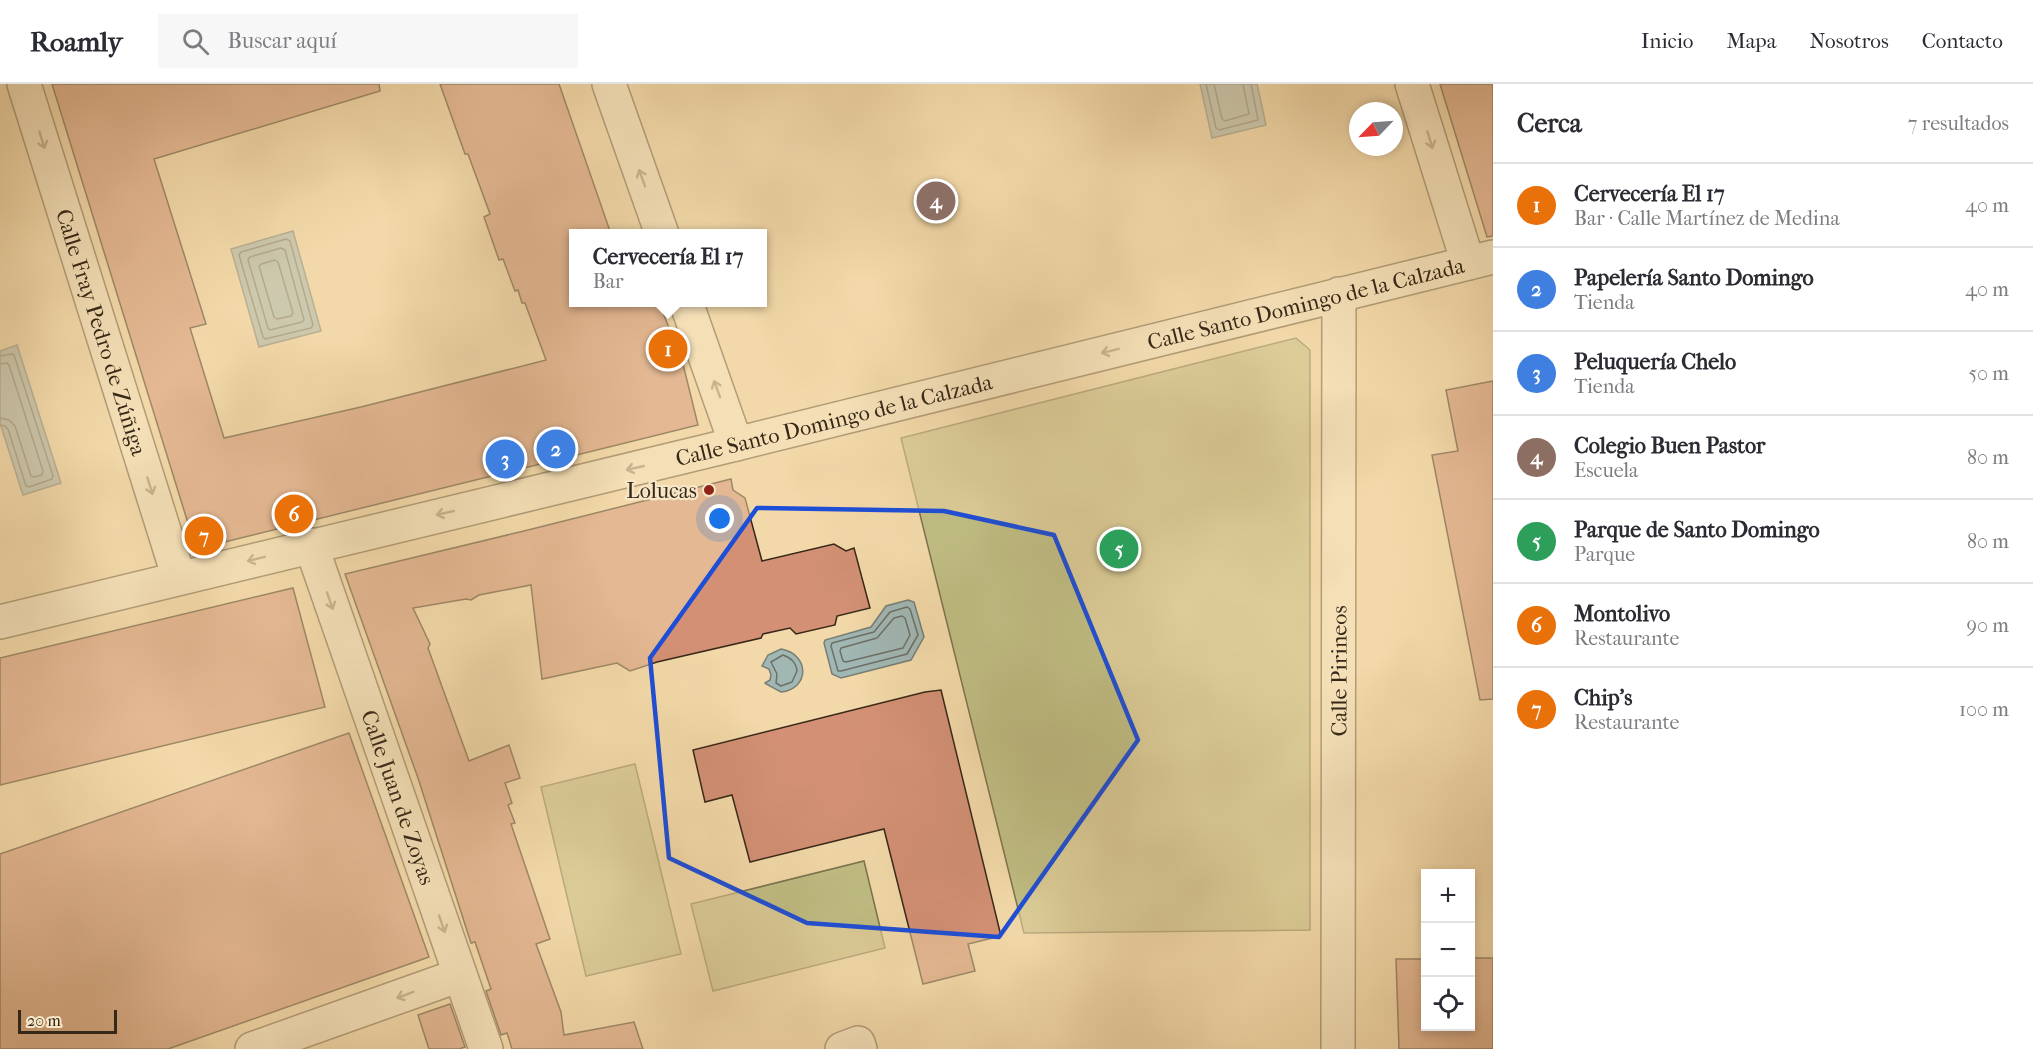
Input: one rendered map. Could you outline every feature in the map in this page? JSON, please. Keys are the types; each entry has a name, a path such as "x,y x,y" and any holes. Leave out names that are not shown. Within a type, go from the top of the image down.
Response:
{"street":[{"name":"Calle Fray Pedro de Zúñiga","path":"24,84 179,578"},
{"path":"609,84 660,229"},
{"path":"1412,84 1480,260"},
{"name":"Calle Santo Domingo de la Calzada","path":"0,622 736,444 1480,260"},
{"name":"Calle Pirineos","path":"1338,1049 1339,294"},
{"path":"687,307 736,444"},
{"name":"Calle Juan de Zoyas","path":"311,545 486,1049"},
{"path":"252,1049 460,975"}],"highlighted area":[{"path":"757,508 944,511 1054,535 1138,740 999,937 807,923 669,858 650,658"}],"shaded area":[{"path":"1296,338 1310,350 1310,930 1024,933 901,438"},
{"path":"635,764 681,954 586,976 541,787"},
{"path":"864,861 885,948 713,991 691,904"}],"water":[{"path":"1200,84 1257,84 1266,125 1212,138"},
{"path":"293,231 321,331 259,347 231,249"},
{"path":"17,345 61,483 23,495 0,423 0,351"},
{"path":"908,600 914,602 924,637 911,660 841,678 832,674 825,640 871,627 886,606"},
{"path":"781,649 797,657 803,671 797,685 781,692 765,683 770,680 771,675 769,669 762,666 768,655"}],"building":[{"path":"52,84 379,84 380,91 154,159 206,324 190,328 224,438 361,407 546,360 525,303 522,303 518,290 515,291 503,259 499,260 484,217 490,214 440,84 559,84 609,229 569,229 569,307 661,307 682,360 698,425 196,549"},
{"path":"1440,84 1493,84 1493,236 1487,237"},
{"path":"1493,381 1493,699 1480,700 1432,455 1458,451 1446,390"},
{"path":"731,479 733,490 745,498 762,561 834,544 846,551 854,548 870,608 837,616 835,625 796,634 790,628 763,634 761,638 657,662 630,671 617,663 542,679 531,585 479,595 471,600 413,608 430,644 428,648 469,761 509,745 520,778 505,783 512,803 508,805 515,823 511,824 550,939 536,944 561,1012 564,1035 634,1022 643,1049 512,1049 507,1033 501,1035 486,991 491,989 475,942 471,943 418,778 345,574"},
{"path":"293,588 325,707 0,785 0,658"},
{"path":"941,690 1001,936 968,944 975,971 923,984 884,829 750,862 732,795 705,802 693,750 925,692"},
{"path":"349,733 429,957 168,1049 0,1049 0,854"},
{"path":"1475,958 1493,958 1493,1049 1399,1049 1396,959 1421,959 1421,1031 1475,1031"},
{"path":"450,1004 465,1047 429,1049 418,1015"}],"place":[{"name":"Colegio Buen Pastor","path":"936,201"},
{"name":"Cervecería El 17","path":"668,349"},
{"name":"Papelería Santo Domingo","path":"556,449"},
{"name":"Peluquería Chelo","path":"505,459"},
{"name":"Lolucas","path":"709,490"},
{"name":"Montolivo","path":"294,514"},
{"name":"Chip's","path":"204,536"},
{"name":"Parque de Santo Domingo","path":"1119,549"}]}
